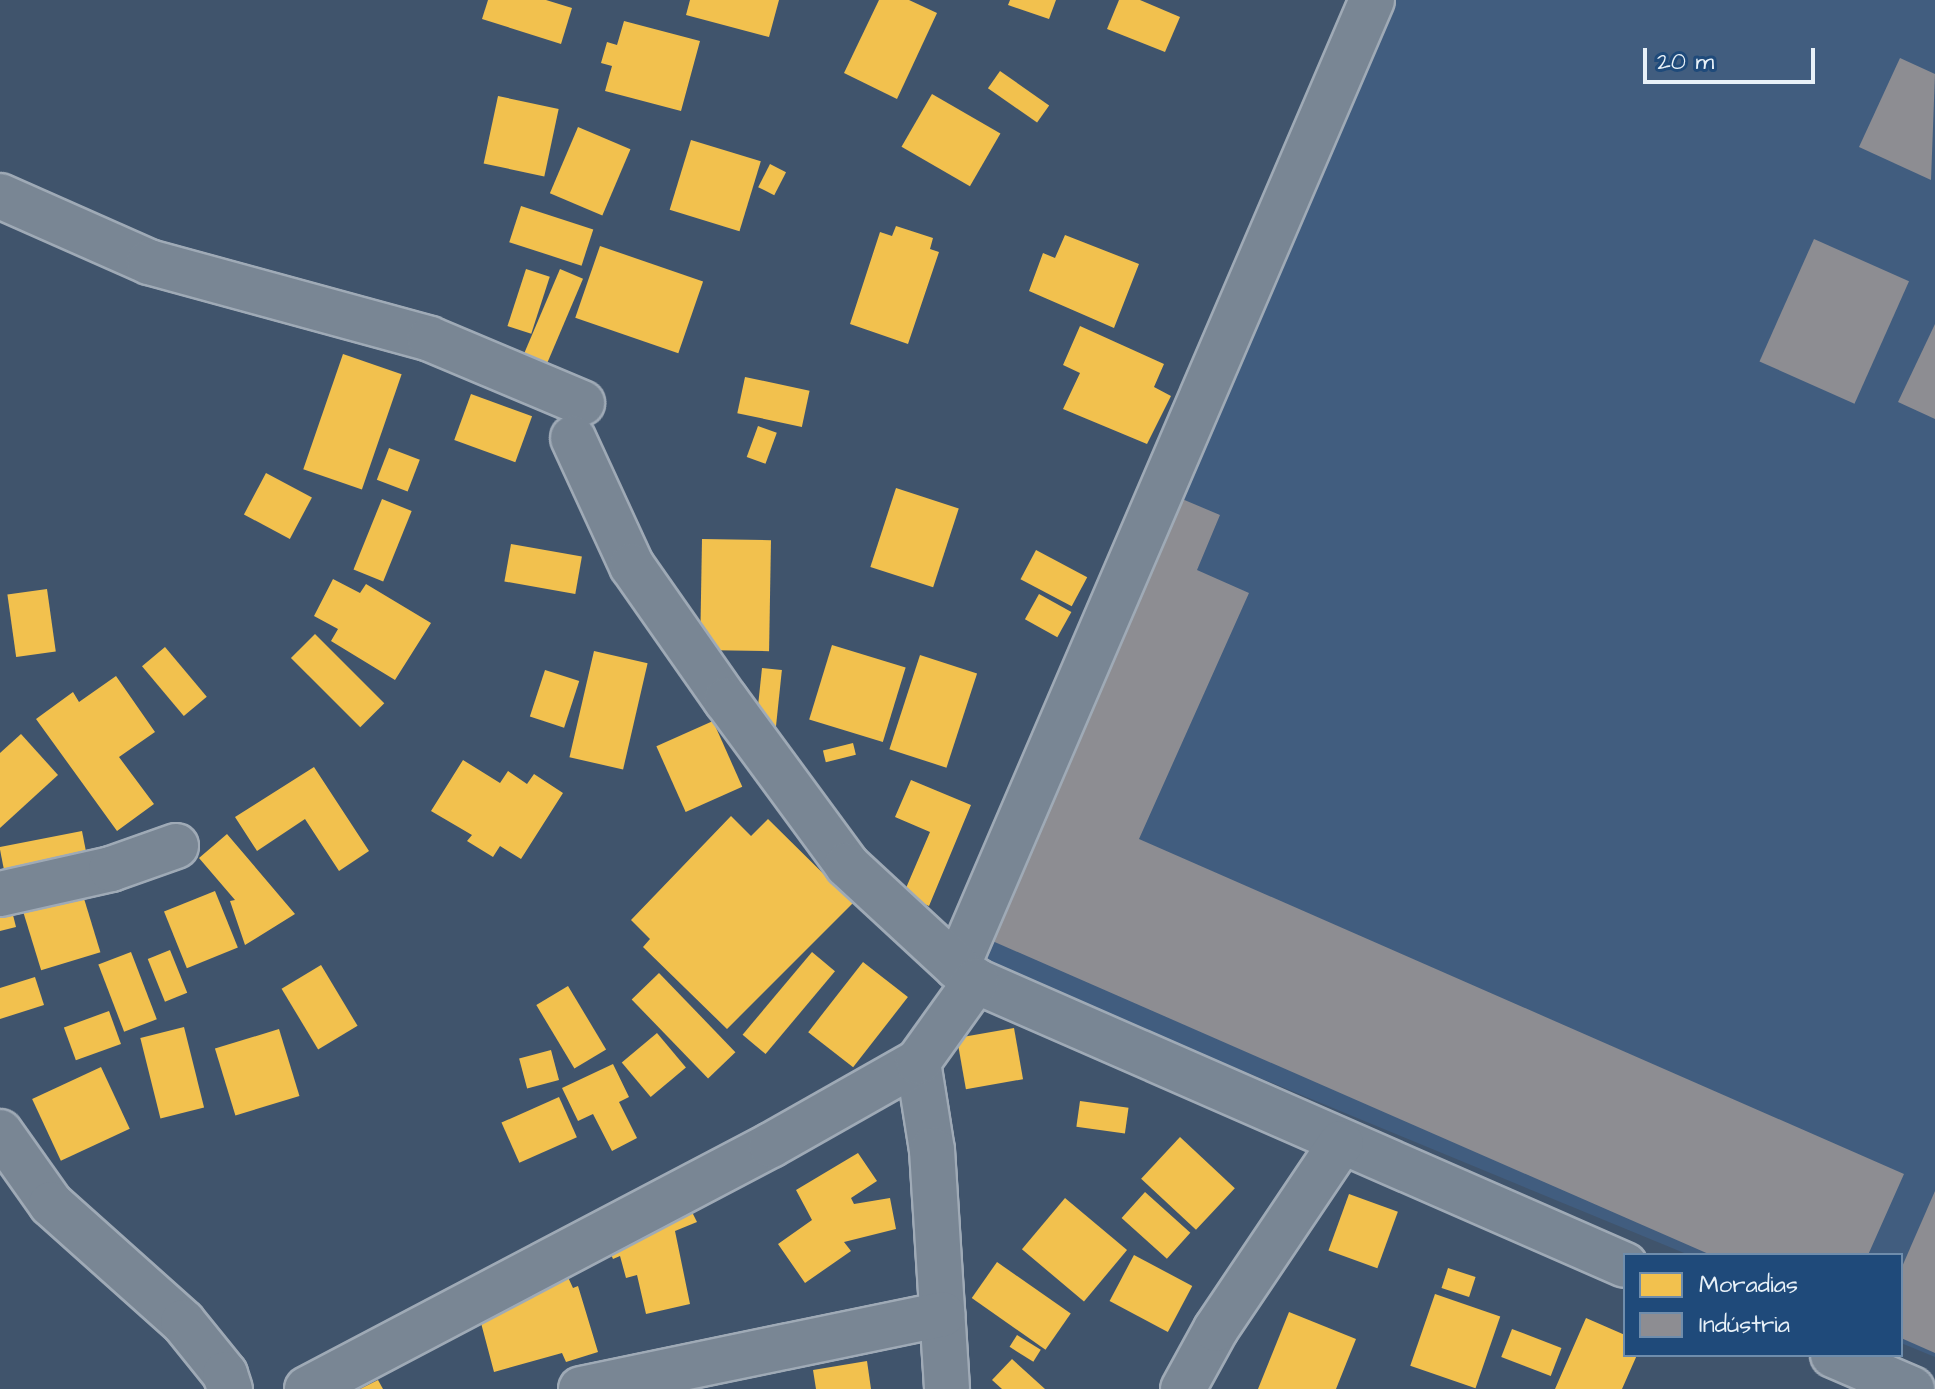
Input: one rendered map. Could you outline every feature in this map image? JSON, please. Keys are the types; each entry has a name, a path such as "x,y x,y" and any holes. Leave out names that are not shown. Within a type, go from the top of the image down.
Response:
{"street":[{"path":"307,1389 771,1145 918,1062 966,974 1372,0"},
{"path":"0,196 149,262 430,339 578,420 632,566 847,865 966,974 1341,1143 1623,1264"},
{"path":"0,894 111,869 176,846"},
{"path":"918,1062 932,1150 947,1389"},
{"path":"0,1132 51,1204 183,1322 225,1374 230,1389"},
{"path":"1183,1389 1216,1329 1341,1143"},
{"path":"581,1389 942,1314"},
{"path":"1838,1357 1912,1389"}],"shaded area":[{"path":"1361,0 1935,0 1935,1357 1903,1344 1903,1253 1684,1253 945,948"}],"building: Moradias":[{"path":"488,0 546,0 572,8 561,44 482,19"},
{"path":"690,0 779,0 769,37 686,15"},
{"path":"879,0 909,0 937,13 897,99 844,73"},
{"path":"1010,0 1056,0 1049,19 1008,5"},
{"path":"1119,0 1140,0 1180,17 1165,52 1107,29"},
{"path":"624,21 700,41 681,111 605,91 612,66 601,63 607,42 617,45"},
{"path":"1000,71 1049,105 1037,123 988,88"},
{"path":"932,94 1000,134 970,186 902,147"},
{"path":"498,96 559,109 544,176 484,163"},
{"path":"578,127 630,149 602,216 550,193"},
{"path":"691,140 761,161 739,231 670,210"},
{"path":"770,164 786,172 774,195 758,187"},
{"path":"521,206 593,229 582,266 509,242"},
{"path":"896,226 933,238 930,249 939,252 908,344 850,324 880,232 892,236"},
{"path":"1065,235 1139,264 1114,328 1029,291 1043,253 1055,258"},
{"path":"600,246 703,281 678,353 575,318"},
{"path":"526,269 550,277 531,334 507,326"},
{"path":"560,269 583,279 544,371 521,361"},
{"path":"1080,326 1164,364 1154,387 1171,396 1147,444 1063,409 1080,373 1063,365"},
{"path":"343,354 402,374 362,490 303,469"},
{"path":"745,377 810,391 802,427 737,413"},
{"path":"471,394 532,416 515,462 454,440"},
{"path":"758,426 777,433 766,464 747,457"},
{"path":"389,448 420,460 408,492 377,480"},
{"path":"266,473 312,497 290,539 244,514"},
{"path":"896,488 959,508 933,587 870,567"},
{"path":"382,499 412,511 383,581 354,569"},
{"path":"702,539 771,540 769,651 700,650"},
{"path":"511,544 582,557 575,594 504,581"},
{"path":"1036,550 1087,577 1072,606 1021,579"},
{"path":"333,579 360,593 366,584 431,623 395,680 331,641 338,629 314,616"},
{"path":"47,589 56,651 16,657 7,595"},
{"path":"1039,594 1071,612 1057,637 1025,619"},
{"path":"315,634 384,703 360,727 291,658"},
{"path":"832,645 906,668 883,742 809,720"},
{"path":"165,647 207,697 184,716 142,666"},
{"path":"594,651 648,663 623,770 569,757"},
{"path":"920,655 977,674 946,768 889,749"},
{"path":"762,668 782,670 776,731 756,729"},
{"path":"545,670 579,681 564,728 530,717"},
{"path":"116,676 155,732 119,757 154,804 117,831 36,719 73,692 79,702"},
{"path":"713,721 742,787 686,812 656,746"},
{"path":"21,734 58,775 0,828 0,753"},
{"path":"853,743 856,755 826,762 823,750"},
{"path":"463,760 500,783 508,771 527,784 534,774 563,793 521,859 500,846 493,857 467,841 472,835 431,811"},
{"path":"314,767 369,851 339,871 305,819 257,851 235,817"},
{"path":"911,780 971,805 929,906 903,895 930,832 895,817"},
{"path":"731,816 751,836 768,819 853,903 727,1029 643,947 650,939 631,920"},
{"path":"82,831 89,867 7,883 0,847"},
{"path":"227,834 295,914 245,945 230,901 235,900 199,858"},
{"path":"215,891 238,948 187,968 164,912"},
{"path":"82,892 100,952 41,970 23,910"},
{"path":"9,899 16,927 0,931 0,901"},
{"path":"170,950 187,993 165,1002 148,959"},
{"path":"131,952 157,1019 124,1032 98,965"},
{"path":"812,952 835,971 766,1054 743,1035"},
{"path":"863,962 908,997 853,1067 808,1032"},
{"path":"321,965 358,1026 318,1050 282,989"},
{"path":"659,973 735,1052 708,1079 632,999"},
{"path":"35,977 44,1005 0,1019 0,988"},
{"path":"568,986 606,1049 574,1068 536,1005"},
{"path":"109,1011 121,1044 76,1060 64,1027"},
{"path":"184,1027 204,1108 160,1118 140,1038"},
{"path":"1014,1028 1023,1079 966,1089 957,1038"},
{"path":"279,1029 299,1096 235,1116 215,1049"},
{"path":"657,1033 686,1067 651,1097 622,1063"},
{"path":"551,1050 559,1080 527,1088 519,1059"},
{"path":"613,1064 629,1097 619,1102 637,1138 612,1151 593,1114 578,1121 562,1088"},
{"path":"101,1067 130,1129 61,1161 32,1099"},
{"path":"559,1097 577,1137 519,1163 501,1123"},
{"path":"1080,1101 1129,1108 1125,1134 1076,1127"},
{"path":"1180,1137 1235,1188 1196,1230 1141,1179"},
{"path":"858,1153 877,1181 851,1198 854,1204 890,1198 896,1229 844,1242 851,1251 805,1283 778,1244 812,1220 796,1190"},
{"path":"1145,1192 1190,1233 1167,1259 1122,1218"},
{"path":"1349,1194 1398,1212 1377,1268 1328,1250"},
{"path":"1065,1198 1127,1250 1084,1301 1022,1249"},
{"path":"687,1202 697,1222 675,1231 690,1304 646,1314 637,1275 626,1278 620,1256 613,1259 604,1239"},
{"path":"1134,1255 1192,1286 1168,1332 1110,1301"},
{"path":"997,1262 1071,1314 1045,1350 972,1298"},
{"path":"1448,1268 1476,1277 1469,1297 1442,1288"},
{"path":"567,1275 573,1288 578,1286 598,1352 566,1362 562,1353 494,1372 481,1323"},
{"path":"1435,1294 1500,1316 1475,1388 1410,1366"},
{"path":"1289,1312 1356,1339 1336,1389 1258,1389"},
{"path":"1586,1318 1623,1334 1623,1357 1636,1357 1622,1389 1555,1389"},
{"path":"1512,1329 1561,1348 1551,1376 1501,1357"},
{"path":"1017,1335 1041,1350 1033,1362 1010,1347"},
{"path":"1012,1359 1045,1389 1002,1389 992,1380"},
{"path":"867,1361 871,1389 816,1389 813,1370"},
{"path":"378,1380 383,1389 360,1389"}],"building: Indústria":[{"path":"1900,58 1935,74 1931,180 1859,147"},
{"path":"1814,239 1909,281 1855,404 1759,361"},
{"path":"1935,324 1935,419 1898,402"},
{"path":"1175,496 1220,515 1197,570 1249,593 1139,839 1904,1174 1869,1253 1706,1253 981,936"},
{"path":"1935,1191 1935,1353 1903,1339 1903,1264"}]}
